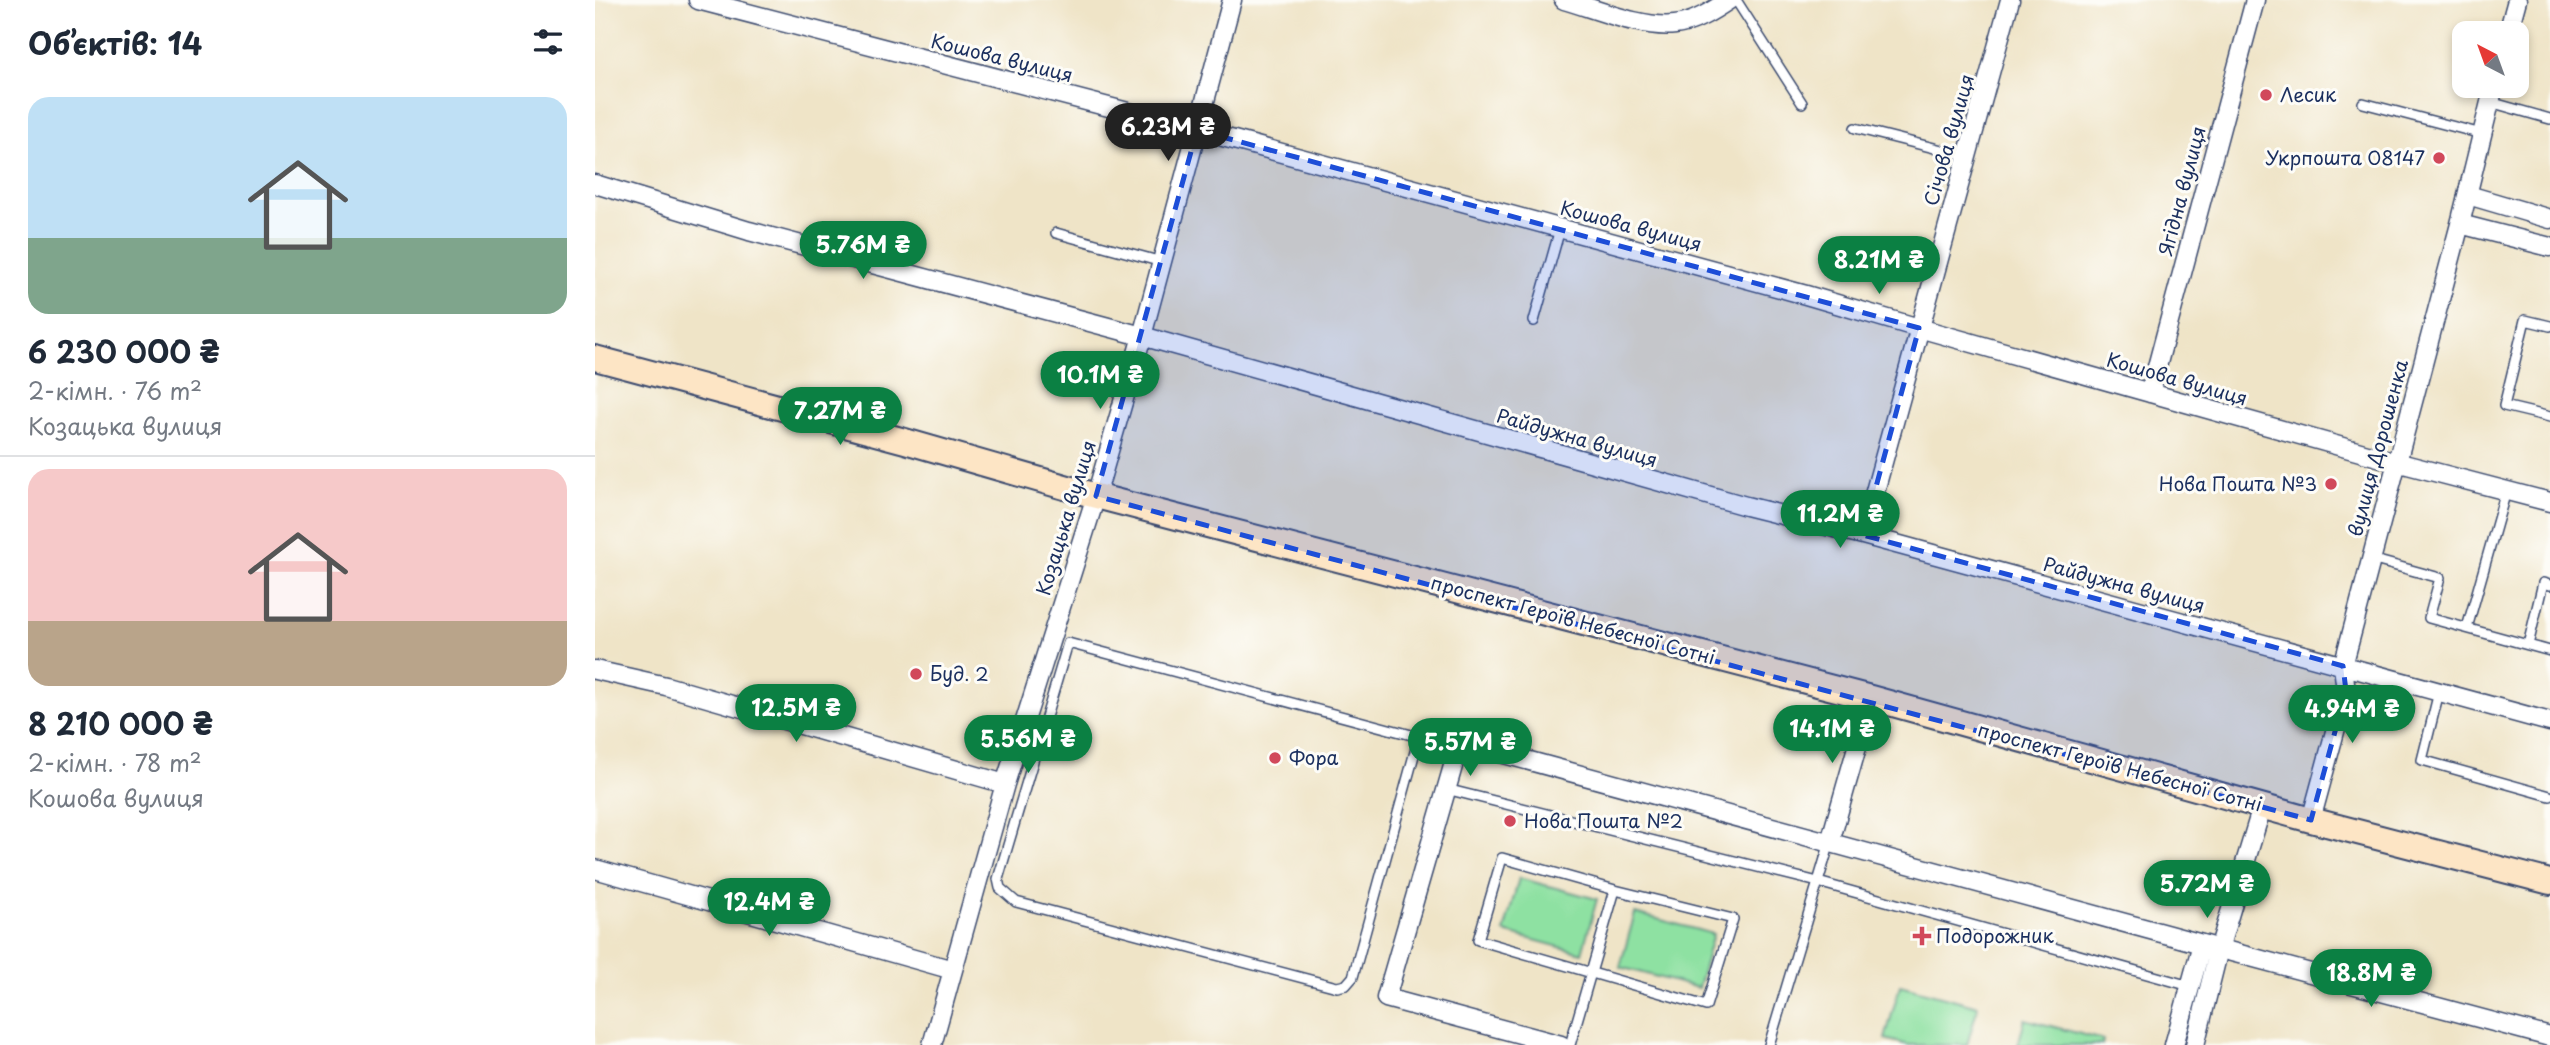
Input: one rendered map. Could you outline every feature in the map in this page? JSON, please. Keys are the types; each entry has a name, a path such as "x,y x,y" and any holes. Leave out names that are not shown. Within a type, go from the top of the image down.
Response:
{"street":[{"name":"Кошова вулиця","path":"698,0 1197,130 1806,295 2396,462 2550,502"},
{"name":"Козацька вулиця","path":"932,1045 1005,784 1059,640 1232,0"},
{"path":"1565,0 1648,24 1675,25 1693,21 1729,0"},
{"name":"Січова вулиця","path":"1863,535 2010,0"},
{"name":"Ягідна вулиця","path":"2150,393 2255,0"},
{"path":"2511,21 2517,0"},
{"name":"вулиця Дорошенка","path":"2311,820 2346,691 2343,666 2461,224 2491,98"},
{"name":"Райдужна вулиця","path":"595,184 749,231 1142,336 1719,499 2549,719"},
{"path":"2468,195 2550,219"},
{"path":"2461,224 2550,247"},
{"name":"проспект Героїв Небесної Сотні","path":"595,358 905,441 1096,496 1871,698 2262,807 2550,882"},
{"path":"595,670 666,686 1005,784"},
{"path":"1830,842 1871,698"},
{"path":"1561,1045 1386,998 1460,742 2550,1037"},
{"path":"2174,1045 2190,986 2210,946 2262,807"},
{"path":"595,869 953,970"},
{"path":"2195,1045 2210,946"}],"lane":[{"path":"1737,0 1802,103"},
{"path":"2501,98 2550,119"},
{"path":"2363,103 2482,134"},
{"path":"1855,128 1966,156"},
{"path":"1534,321 1560,229"},
{"path":"1056,233 1162,262"},
{"path":"2550,326 2525,320 2504,406 2550,417"},
{"path":"2467,628 2506,491"},
{"path":"2371,559 2439,578 2429,618 2550,651"},
{"path":"2528,645 2543,583 2550,585"},
{"path":"1419,737 1353,977 1346,985 1337,987 1016,902 1000,888 998,879 1059,640 1419,737 1460,742"},
{"path":"2439,692 2422,760 2550,796"},
{"path":"1447,789 1818,882 2190,986"},
{"path":"1769,1045 1830,842"},
{"path":"1502,858 1615,890 1734,919 1706,1006 1478,940 1502,858"},
{"path":"1570,1045 1615,890"}],"highlighted area":[{"path":"1197,130 1919,328 1863,535 2343,666 2346,691 2311,820 1096,496"}],"green space":[{"path":"1519,878 1597,899 1582,953 1504,932"},
{"path":"1635,913 1713,934 1698,988 1620,967"},
{"path":"1900,985 1978,1006 1967,1045 1908,1045 1885,1039"},
{"path":"2025,1019 2103,1040 2102,1045 2018,1045"}],"place":[{"name":"Лесик","path":"2266,95"},
{"name":"Укрпошта 08147","path":"2439,158"},
{"name":"Нова Пошта №3","path":"2331,484"},
{"name":"Буд. 2","path":"916,674"},
{"name":"Фора","path":"1275,758"},
{"name":"Нова Пошта №2","path":"1510,821"},
{"name":"Подорожник","path":"1922,936"}]}
